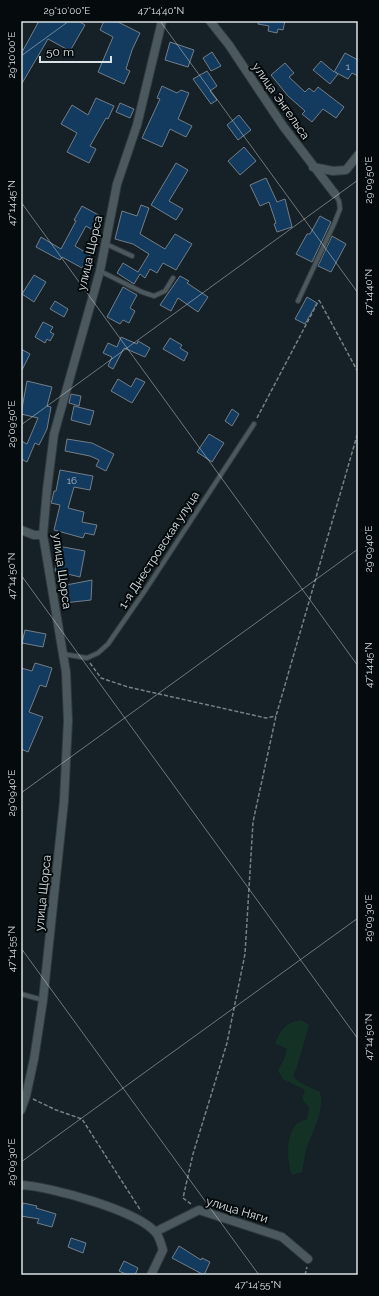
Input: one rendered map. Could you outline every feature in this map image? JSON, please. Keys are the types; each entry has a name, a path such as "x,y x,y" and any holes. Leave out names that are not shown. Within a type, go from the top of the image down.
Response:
{"street":[{"name":"улица Щорса","path":"21,1110 26,1096 34,1059 43,1000 64,801 68,721 66,672 43,535 46,490 54,434 100,271 117,184 137,124 162,21"},
{"name":"улица Энгельса","path":"210,21 229,45 283,126 335,194"},
{"path":"313,167 333,171 346,170 358,155"},
{"path":"21,530 34,535 43,535"},
{"path":"21,1185 36,1186 64,1193 113,1209 143,1223 155,1232 163,1250 151,1275"},
{"name":"улица Няги","path":"155,1232 199,1210 282,1237 308,1259"}],"lane":[{"path":"298,301 340,209 339,201 335,194"},
{"path":"106,244 132,256"},
{"path":"100,271 142,292 154,296 159,296 165,291 173,278"},
{"name":"1-я Днестровская улуца","path":"87,658 98,653 108,644 146,589 254,424"},
{"path":"63,654 87,658"},
{"path":"21,994 43,1000"}],"path":[{"path":"254,424 320,300 358,372"},
{"path":"199,1210 183,1198 193,1154 227,1043 245,954 253,822 276,716 358,432"},
{"path":"87,658 101,678 128,687 266,718 276,716"},
{"path":"26,1096 56,1110 82,1119 143,1214"}],"green space":[{"path":"301,1020 309,1025 293,1076 299,1082 320,1092 321,1107 306,1150 302,1172 292,1175 288,1155 289,1140 291,1133 298,1123 307,1119 309,1108 302,1099 305,1090 283,1079 278,1071 287,1049 275,1043 288,1024"}],"building":[{"path":"39,21 78,21 85,25 70,51 48,39 21,85 21,54"},
{"path":"104,21 116,21 140,33 132,50 126,69 130,71 124,84 98,72 113,37 100,30"},
{"path":"259,21 285,21 283,30 278,29 277,33 268,31 269,26 258,24"},
{"path":"170,42 194,50 188,67 165,60"},
{"path":"212,52 221,66 211,71 203,58"},
{"path":"345,53 358,60 358,76 352,73 348,79 335,72 338,74 330,84 313,70 321,61 334,72"},
{"path":"285,63 294,73 289,77 305,92 309,88 314,92 318,87 344,107 336,118 323,109 312,122 302,114 305,111 288,96 271,75"},
{"path":"207,71 217,86 210,91 217,100 211,104 193,79"},
{"path":"162,86 177,93 181,90 189,93 178,119 192,126 186,137 170,129 162,147 142,138 160,99 157,98"},
{"path":"96,98 114,106 108,119 106,118 90,146 96,149 89,163 67,152 77,133 61,124 72,105 88,115"},
{"path":"120,103 134,109 130,118 116,112"},
{"path":"239,115 251,130 238,140 227,125"},
{"path":"244,147 256,161 240,175 228,161"},
{"path":"176,163 188,170 169,201 183,209 176,220 151,205"},
{"path":"266,178 277,202 285,199 292,227 277,232 274,224 276,223 269,202 260,206 250,185"},
{"path":"141,205 149,208 140,234 165,249 175,234 192,244 176,270 163,263 157,273 150,269 145,278 140,274 134,284 117,273 123,263 138,272 149,254 133,244 115,239 122,211 137,216"},
{"path":"82,206 104,218 96,232 86,226 75,246 90,255 82,268 62,257 60,260 36,247 41,237 61,249"},
{"path":"320,216 331,222 312,262 296,254 307,234 310,234"},
{"path":"332,236 346,244 331,272 318,266"},
{"path":"34,275 46,282 34,302 22,294"},
{"path":"180,276 189,281 187,283 208,297 198,312 178,298 171,311 160,305"},
{"path":"123,287 137,295 130,308 135,311 129,323 123,320 120,324 107,317"},
{"path":"307,297 317,303 305,324 295,319"},
{"path":"55,301 68,309 64,317 50,309"},
{"path":"43,322 53,327 50,332 54,334 50,341 47,339 45,343 35,337"},
{"path":"121,337 137,344 138,341 150,348 145,357 124,348 113,369 108,366 112,357 103,353 108,343 117,347"},
{"path":"170,338 182,345 180,348 188,353 184,361 163,349"},
{"path":"21,349 30,354 21,372"},
{"path":"136,378 145,382 132,403 111,391 118,379 131,387"},
{"path":"27,381 52,387 47,406 51,407 47,429 39,445 35,443 27,462 21,459 21,441 27,444 38,418 21,414"},
{"path":"71,394 81,396 79,406 69,403"},
{"path":"74,406 94,411 90,425 71,420"},
{"path":"232,409 239,414 232,426 225,421"},
{"path":"209,434 224,443 212,462 197,452"},
{"path":"67,439 92,443 114,454 106,471 96,466 99,460 90,456 65,451"},
{"path":"60,470 93,476 90,490 74,487 68,508 84,512 82,522 97,525 94,535 85,533 83,538 54,530 60,505 51,503 54,491 56,491"},
{"path":"58,546 85,551 80,577 55,571"},
{"path":"92,580 91,600 64,603 61,586"},
{"path":"25,630 46,634 43,647 22,643"},
{"path":"35,663 52,668 46,687 40,685 29,712 43,717 28,752 21,749 21,668 32,671"},
{"path":"23,1203 37,1206 36,1208 56,1214 52,1227 37,1223 39,1219 21,1216"},
{"path":"71,1238 86,1243 83,1253 68,1247"},
{"path":"179,1246 201,1260 202,1258 210,1262 204,1275 172,1258"},
{"path":"124,1261 138,1268 135,1275 128,1275 119,1271"}]}
